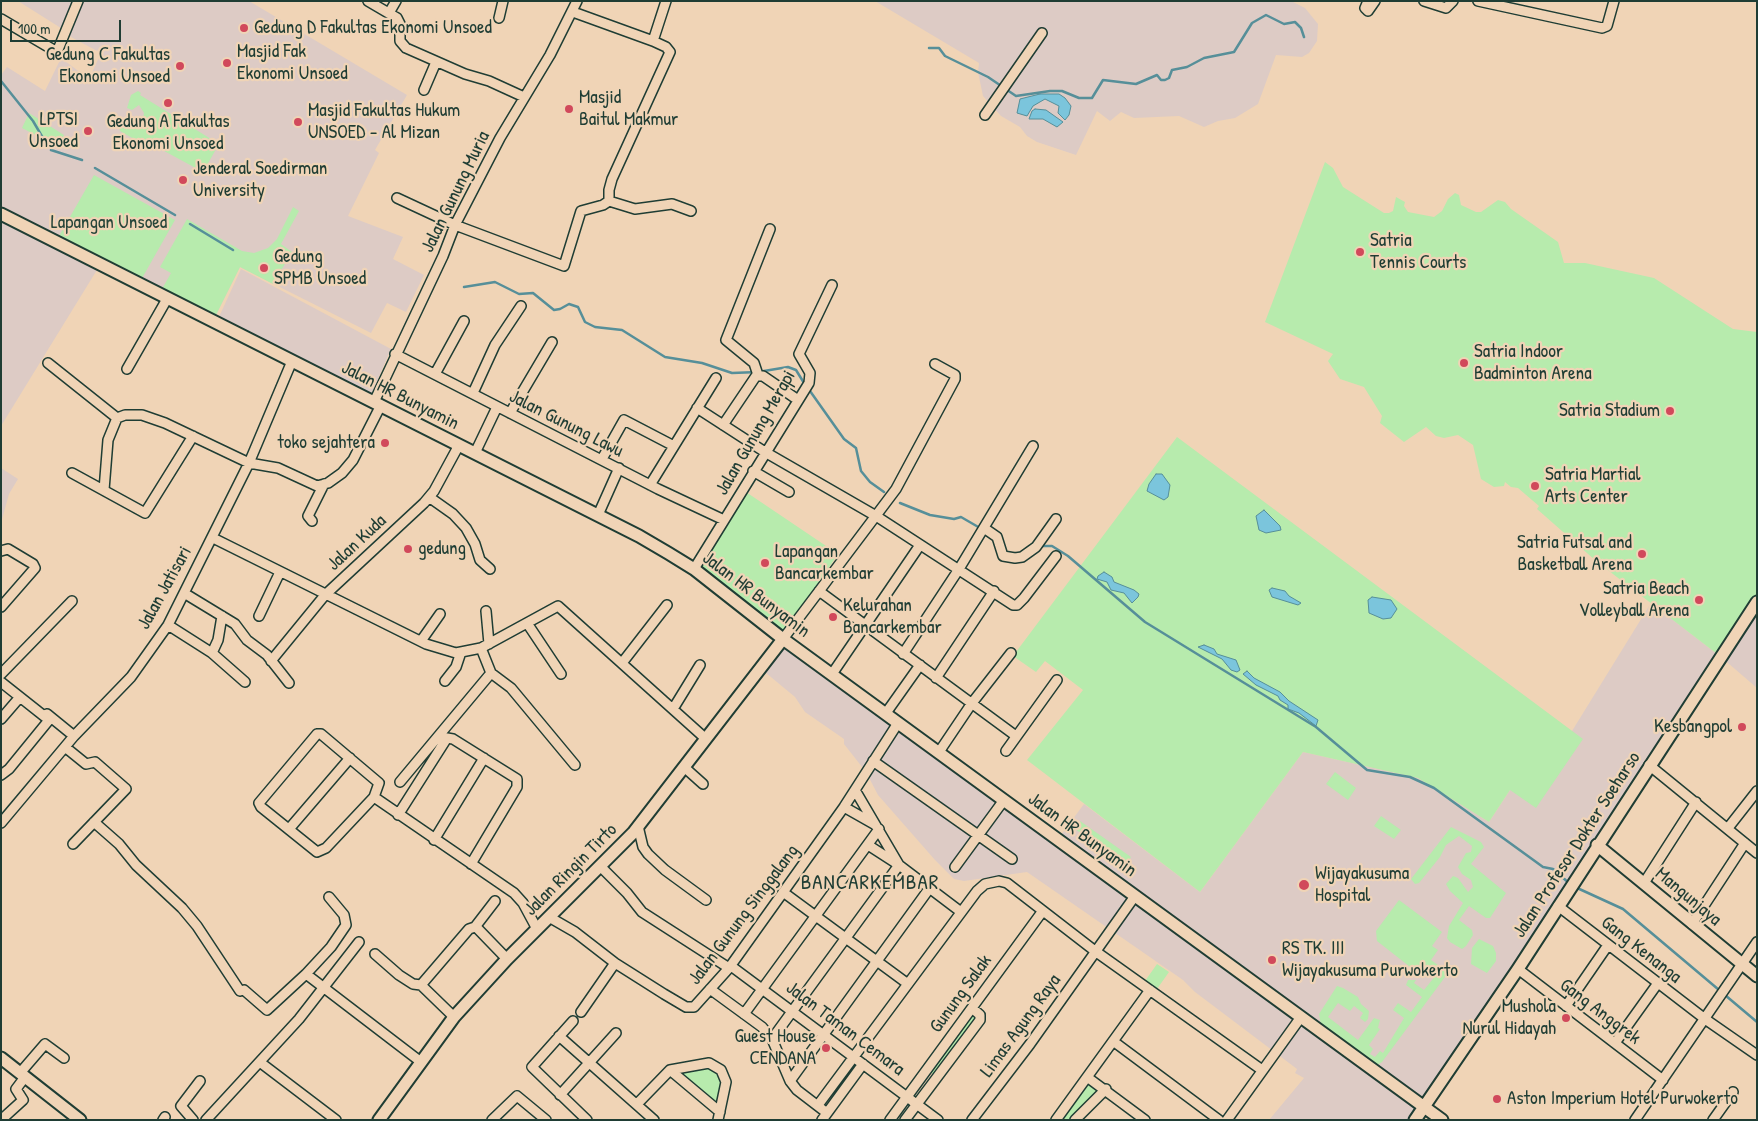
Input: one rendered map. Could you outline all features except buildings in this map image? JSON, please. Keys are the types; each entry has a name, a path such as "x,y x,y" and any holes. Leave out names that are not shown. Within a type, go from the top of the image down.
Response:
{"main road":[{"name":"Jalan HR Bunyamin","path":"1,214 639,536 694,569 783,639 1442,1120"},
{"name":"Jalan Profesor Dokter Soeharso","path":"1415,1120 1518,969 1649,765 1757,602"},
{"name":"Jalan Ringin Tirto","path":"379,1120 454,1017 507,959 638,826 783,639"},
{"name":"Mangunjaya","path":"1598,845 1757,976"},
{"path":"1,1058 80,1120"}],"street":[{"path":"1,19 58,52 78,1"},
{"path":"368,1 399,21 400,41 406,48 524,97"},
{"path":"389,13 396,1"},
{"path":"499,18 502,1"},
{"name":"Jalan Gunung Muria","path":"324,484 342,473 352,460 377,404 396,354 443,256 455,225 578,1"},
{"path":"653,41 666,1"},
{"path":"1368,1 1365,8 1368,11 1375,1"},
{"path":"1424,1 1446,8 1453,1"},
{"path":"1478,1 1602,28 1607,26 1614,1"},
{"path":"573,12 653,41 666,47 670,53 612,179 608,190 609,201"},
{"path":"985,115 1042,33"},
{"path":"424,90 436,62"},
{"path":"397,198 455,225 565,266 581,211 603,205 609,201"},
{"path":"609,201 635,209 650,208 666,203 679,205 691,211"},
{"path":"770,229 726,340 754,363 758,373 798,400"},
{"name":"Jalan Gunung Merapi","path":"694,569 811,377 799,358 800,348 832,285"},
{"path":"127,369 167,299"},
{"path":"473,393 495,345 521,306"},
{"path":"435,374 464,322"},
{"path":"510,413 552,342"},
{"name":"Jalan Gunung Lawu","path":"396,354 650,485 724,520"},
{"name":"Jalan Jatisari","path":"1,823 74,736 130,677 168,626 213,538 292,361"},
{"path":"48,363 117,418 142,415 193,436 248,463 278,468 317,486 324,484"},
{"path":"783,639 896,489 955,379 955,375 936,364"},
{"path":"723,424 758,373"},
{"path":"650,485 672,445 716,378"},
{"path":"475,453 497,407"},
{"path":"697,408 765,452 876,516 994,591 1012,605 1017,605 1056,556"},
{"path":"104,490 108,440 117,418"},
{"path":"602,459 624,420 672,445"},
{"path":"72,472 143,513 146,512 193,436"},
{"name":"Jalan Kuda","path":"271,660 324,595 429,497 459,445"},
{"path":"904,654 959,569 1033,446"},
{"path":"598,515 619,468"},
{"path":"753,471 789,492"},
{"path":"312,521 308,516 324,484"},
{"path":"429,497 453,514 466,528 475,544 480,560 490,569"},
{"path":"984,528 997,537 1003,556 1014,558 1022,557 1036,547 1056,520"},
{"path":"213,538 324,595 444,651 461,652 485,646 558,606 706,739"},
{"path":"832,674 920,545"},
{"path":"1,551 8,549 35,566 32,573 1,607"},
{"path":"259,616 280,572"},
{"path":"819,591 1016,736"},
{"path":"936,678 994,591"},
{"path":"184,593 235,624 247,640 271,660 289,683"},
{"path":"72,602 1,676 74,736"},
{"path":"622,663 667,605"},
{"path":"486,611 485,646 491,673 511,688 575,766"},
{"path":"421,641 440,614"},
{"path":"212,653 218,640 222,616"},
{"path":"527,623 560,674"},
{"path":"168,626 212,653 244,682"},
{"path":"445,681 456,667 461,652"},
{"path":"940,752 972,703 1011,653"},
{"path":"673,709 700,665"},
{"path":"886,714 920,665"},
{"path":"400,782 491,673"},
{"path":"1006,751 1057,680"},
{"path":"1,682 49,720 10,769 1,775"},
{"path":"1,720 20,697"},
{"name":"Jalan Gunung Singgalang","path":"549,917 575,932 614,963 664,994 690,1008 696,1006 730,967 844,807 898,722"},
{"path":"321,734 350,758 380,783 374,797 321,851 312,850 261,807 259,803 314,736 321,734"},
{"path":"398,815 447,738 453,739 517,779 518,782 470,864"},
{"path":"65,747 86,764 95,762 126,788 73,844"},
{"path":"289,830 350,758"},
{"path":"434,840 484,758"},
{"path":"873,761 977,837 1012,860"},
{"path":"1649,765 1756,852"},
{"path":"684,767 703,784"},
{"path":"855,790 899,866"},
{"path":"1728,828 1757,791"},
{"path":"374,797 519,898 537,929"},
{"path":"955,867 1004,800"},
{"path":"1644,884 1696,802"},
{"path":"844,807 877,827"},
{"path":"94,822 119,844 136,865 182,908 197,926 240,992 244,990 267,1010 306,974 331,947 346,925 344,915 329,897"},
{"path":"638,826 643,847 648,854 665,870 706,900"},
{"path":"744,1014 868,845 877,827"},
{"path":"1692,924 1745,843"},
{"path":"868,845 961,912"},
{"name":"Jalan Taman Cemara","path":"600,866 642,912 763,989 938,1120"},
{"path":"772,1039 899,866"},
{"path":"818,1105 981,887 999,881 1007,883 1042,912 1095,951 1262,1070"},
{"path":"790,1081 929,889"},
{"path":"783,892 908,984"},
{"name":"Limas Agung Raya","path":"972,1120 1030,1044 1135,896"},
{"path":"421,985 468,930 475,927 495,901"},
{"name":"Gang Kenanga","path":"1558,906 1705,1019 1757,1055"},
{"name":"Gunung Salak","path":"890,1120 1042,912"},
{"path":"475,927 507,959"},
{"path":"206,1120 260,1063 325,987 360,942"},
{"path":"1636,1120 1757,942"},
{"path":"1566,1006 1608,945"},
{"path":"376,954 399,975 411,983 421,985 454,1017"},
{"path":"581,1012 614,963"},
{"name":"Gang Anggrek","path":"1518,969 1663,1080"},
{"path":"306,974 421,1062"},
{"path":"1615,1043 1658,983"},
{"path":"710,989 762,1026 772,1039 790,1081 797,1090 818,1105 824,1116 863,1064"},
{"path":"1056,1120 1150,990"},
{"path":"905,1120 980,1020 980,1015 972,1008"},
{"path":"1227,1120 1301,1017"},
{"path":"573,1022 558,1036 532,1067 587,1120"},
{"path":"560,1096 616,1033"},
{"path":"558,1036 654,1120"},
{"path":"1113,1041 1219,1120"},
{"path":"1,1120 23,1100 16,1089 23,1075 45,1044 64,1058"},
{"path":"260,1063 326,1117 336,1120"},
{"path":"637,1104 670,1070 709,1063 721,1070 726,1082 719,1116"},
{"path":"670,1070 719,1116"},
{"path":"1087,1077 1106,1089 1145,1120"},
{"path":"193,1120 181,1106 200,1081"},
{"path":"1075,1120 1106,1089"},
{"path":"1713,1120 1733,1092"},
{"path":"492,1120 517,1096 546,1120"}],"shaded area":[{"path":"18,1 76,1 64,30"},
{"name":"Jenderal Soedirman University","path":"82,1 249,1 407,95 375,150 379,153 348,216 403,237 393,259 424,275 406,312 387,303 371,333 240,267 216,315 141,280 1,206 1,75 7,67 45,91 61,58 89,79 101,53 69,36"},
{"path":"875,1 1291,1 1305,8 1318,24 1317,41 1309,53 1302,57 1276,55 1258,104 1235,118 1218,121 1204,127 1179,116 1134,118 1121,112 1110,121 1097,111 1076,155 1037,142 1027,136 1020,127 1001,116 983,96 978,72 979,63"},
{"path":"1,214 100,265 1,426"},
{"path":"241,269 391,349 370,397 218,319"},
{"path":"1,468 18,479 9,494 1,523"},
{"path":"1757,600 1757,688 1721,657"},
{"path":"1651,603 1721,657 1415,1120 1269,1120 1304,1078 1295,1073 1297,1069 1195,992 1183,980 1027,872 964,881 954,879 878,795 866,772 844,744 844,739 805,712 795,697 760,668 783,639 1058,839 1084,804 1200,892 1303,752 1418,778 1489,822 1510,790 1572,731"}],"green space":[{"path":"138,91 141,93 140,95 219,144 203,172 142,139 134,139 120,131 118,123 122,118 131,121 136,127 142,122 144,113 139,105 132,110 127,108 131,95"},
{"path":"29,113 64,135 62,139 51,143 22,128"},
{"path":"1325,162 1333,168 1343,187 1384,213 1393,211 1396,197 1405,202 1404,206 1408,212 1434,217 1442,211 1448,199 1455,193 1459,195 1461,205 1476,212 1481,212 1498,200 1505,202 1511,209 1558,242 1564,263 1585,263 1654,278 1733,329 1757,332 1757,600 1721,657 1596,561 1537,509 1539,506 1518,488 1511,487 1505,482 1504,486 1494,487 1481,479 1473,445 1458,435 1444,438 1436,436 1426,427 1404,442 1380,423 1382,416 1364,387 1340,379 1328,361 1333,354 1265,322"},
{"name":"Lapangan Unsoed","path":"94,175 175,220 141,280 59,236"},
{"path":"293,207 299,211 281,244 292,252 273,284 240,267 216,315 162,289 171,273 160,267 187,219 242,251 254,253 268,248 277,239"},
{"path":"1177,437 1583,739 1536,808 1510,790 1489,822 1418,778 1303,752 1200,892 1027,760 1083,690 1045,661 1036,672 1013,656"},
{"name":"Lapangan Bancarkembar","path":"746,492 838,554 784,634 692,572"},
{"path":"1335,772 1356,788 1348,800 1326,784"},
{"path":"1381,816 1401,830 1394,839 1374,826"},
{"path":"1080,821 1131,857 1124,866 1105,852 1102,856 1097,852 1100,847 1075,829"},
{"path":"1451,827 1481,842 1484,847 1471,864 1506,893 1490,918 1486,918 1469,906 1459,920 1472,930 1473,935 1462,949 1447,938 1449,926 1463,903 1450,891 1446,884 1453,876 1458,878 1468,892 1473,887 1471,880 1462,874 1458,867 1466,853 1471,852 1472,846 1459,836 1446,845 1440,857 1419,883 1415,884 1411,879"},
{"path":"1399,900 1442,932 1432,946 1438,950 1431,960 1442,968 1447,967 1448,973 1382,1062 1376,1066 1321,1025 1319,1014 1337,986 1358,997 1361,1004 1369,1011 1368,1019 1365,1022 1360,1018 1363,1013 1354,1006 1350,1011 1338,1003 1328,1017 1358,1040 1374,1018 1380,1020 1378,1028 1380,1029 1369,1045 1373,1049 1370,1054 1375,1057 1380,1051 1383,1053 1404,1018 1393,1010 1398,1003 1411,1012 1422,997 1406,985 1408,980 1416,980 1414,983 1424,990 1436,975 1426,967 1423,971 1419,965 1414,970 1377,941 1376,931"},
{"path":"1479,939 1493,946 1496,953 1496,961 1487,973 1471,964 1472,948"},
{"path":"1157,964 1169,972 1157,989 1145,981"},
{"path":"971,1011 979,1018 936,1076 928,1070"},
{"path":"702,1065 716,1068 723,1081 718,1107 680,1075"},
{"path":"1088,1081 1103,1090 1072,1120 1059,1120"}],"water":[{"path":"1040,94 1059,94 1065,98 1071,106 1069,115 1065,120 1058,113 1059,106 1045,99 1033,106 1027,116 1017,113 1020,99"},
{"path":"1035,109 1046,110 1063,122 1057,127 1043,119 1029,119 1032,111"},
{"path":"1156,474 1162,474 1170,485 1168,497 1164,500 1147,491 1149,484"},
{"path":"1264,510 1280,526 1281,530 1266,533 1259,530 1256,516"},
{"path":"1104,572 1112,577 1114,582 1134,590 1139,594 1138,597 1132,603 1124,593 1111,590 1107,582 1097,579"},
{"path":"1272,588 1285,591 1289,596 1301,603 1298,605 1272,597 1269,590"},
{"path":"1372,597 1391,600 1397,609 1391,618 1383,619 1369,613 1368,600"},
{"path":"1204,645 1214,649 1217,654 1236,660 1240,670 1237,672 1231,670 1222,659 1198,647"},
{"path":"1247,671 1254,678 1280,692 1289,701 1318,720 1316,726 1299,713 1288,709 1288,705 1280,700 1278,696 1256,685 1243,674"}],"waterway":[{"path":"929,48 939,48 945,56 988,77 1016,96 1062,91 1079,98 1092,98 1103,80 1136,84 1157,75 1161,80 1165,80 1169,78 1172,70 1187,67 1204,58 1234,52 1252,23 1266,15 1284,24 1295,22 1301,28 1304,37"},
{"path":"1,81 33,121 47,145"},
{"path":"51,150 82,160"},
{"path":"95,168 175,215"},
{"path":"190,224 233,250"},
{"path":"464,287 495,282 519,294 533,293 554,310 569,304 578,307 585,322 595,327 622,330 665,357 702,363 732,373 758,372 788,367 796,370 804,383"},
{"path":"810,391 844,439 856,448 861,471 870,482 884,492"},
{"path":"900,503 930,515 954,519 961,517 980,528"},
{"path":"1040,546 1052,546 1068,556 1145,622 1316,727 1367,770 1410,777 1434,788 1543,867 1553,869 1570,884"},
{"path":"1575,887 1623,909 1757,1022"}],"place":[{"name":"Gedung D Fakultas Ekonomi Unsoed","path":"244,28"},
{"name":"Masjid Fak Ekonomi Unsoed","path":"227,63"},
{"name":"Gedung C Fakultas Ekonomi Unsoed","path":"180,66"},
{"name":"Gedung A Fakultas Ekonomi Unsoed","path":"168,103"},
{"name":"Masjid Baitul Makmur","path":"569,109"},
{"name":"Masjid Fakultas Hukum UNSOED - Al Mizan","path":"298,122"},
{"name":"LPTSI Unsoed","path":"88,131"},
{"name":"Jenderal Soedirman University","path":"183,180"},
{"name":"Satria Tennis Courts","path":"1360,252"},
{"name":"Gedung SPMB Unsoed","path":"264,268"},
{"name":"Satria Indoor Badminton Arena","path":"1464,363"},
{"name":"Satria Stadium","path":"1670,411"},
{"name":"toko sejahtera","path":"385,443"},
{"name":"Satria Martial Arts Center","path":"1535,486"},
{"name":"gedung","path":"408,549"},
{"name":"Satria Futsal and Basketball Arena","path":"1642,554"},
{"name":"Lapangan Bancarkembar","path":"765,563"},
{"name":"Satria Beach Volleyball Arena","path":"1699,600"},
{"name":"Kelurahan Bancarkembar","path":"833,617"},
{"name":"Kesbangpol","path":"1742,727"},
{"name":"Wijayakusuma Hospital","path":"1304,885"},
{"name":"RS TK. III Wijayakusuma Purwokerto","path":"1272,960"},
{"name":"Mushola Nurul Hidayah","path":"1566,1018"},
{"name":"Guest House CENDANA","path":"826,1048"},
{"name":"Aston Imperium Hotel Purwokerto","path":"1497,1099"}],"district":[{"name":"BANCARKEMBAR","path":"870,883"}]}
